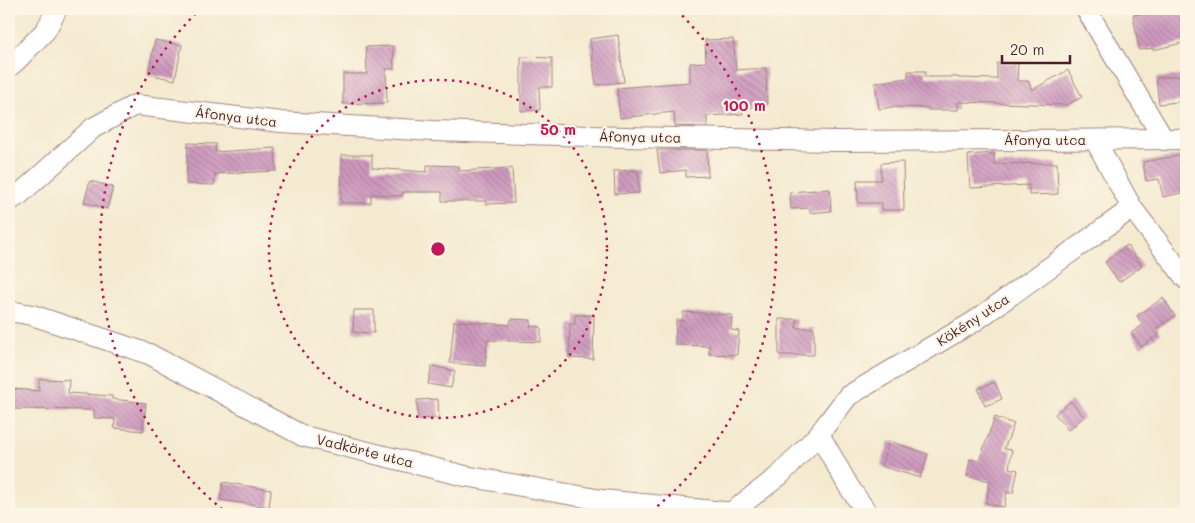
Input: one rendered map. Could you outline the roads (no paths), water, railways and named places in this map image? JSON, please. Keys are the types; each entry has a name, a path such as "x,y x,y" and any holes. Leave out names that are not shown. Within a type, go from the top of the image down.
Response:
{"street":[{"path":"9,67 46,30 57,9"},
{"path":"1086,9 1164,140"},
{"name":"Áfonya utca","path":"9,200 20,194 94,128 135,105 281,122 454,132 836,141 1186,139"},
{"path":"1095,140 1132,208 1186,279"},
{"name":"Kökény utca","path":"739,513 780,476 819,434 848,396 975,321 1132,208"},
{"name":"Vadkörte utca","path":"9,311 32,315 149,354 303,436 465,476 602,500 739,513"},
{"path":"819,434 848,487 868,514"}]}
